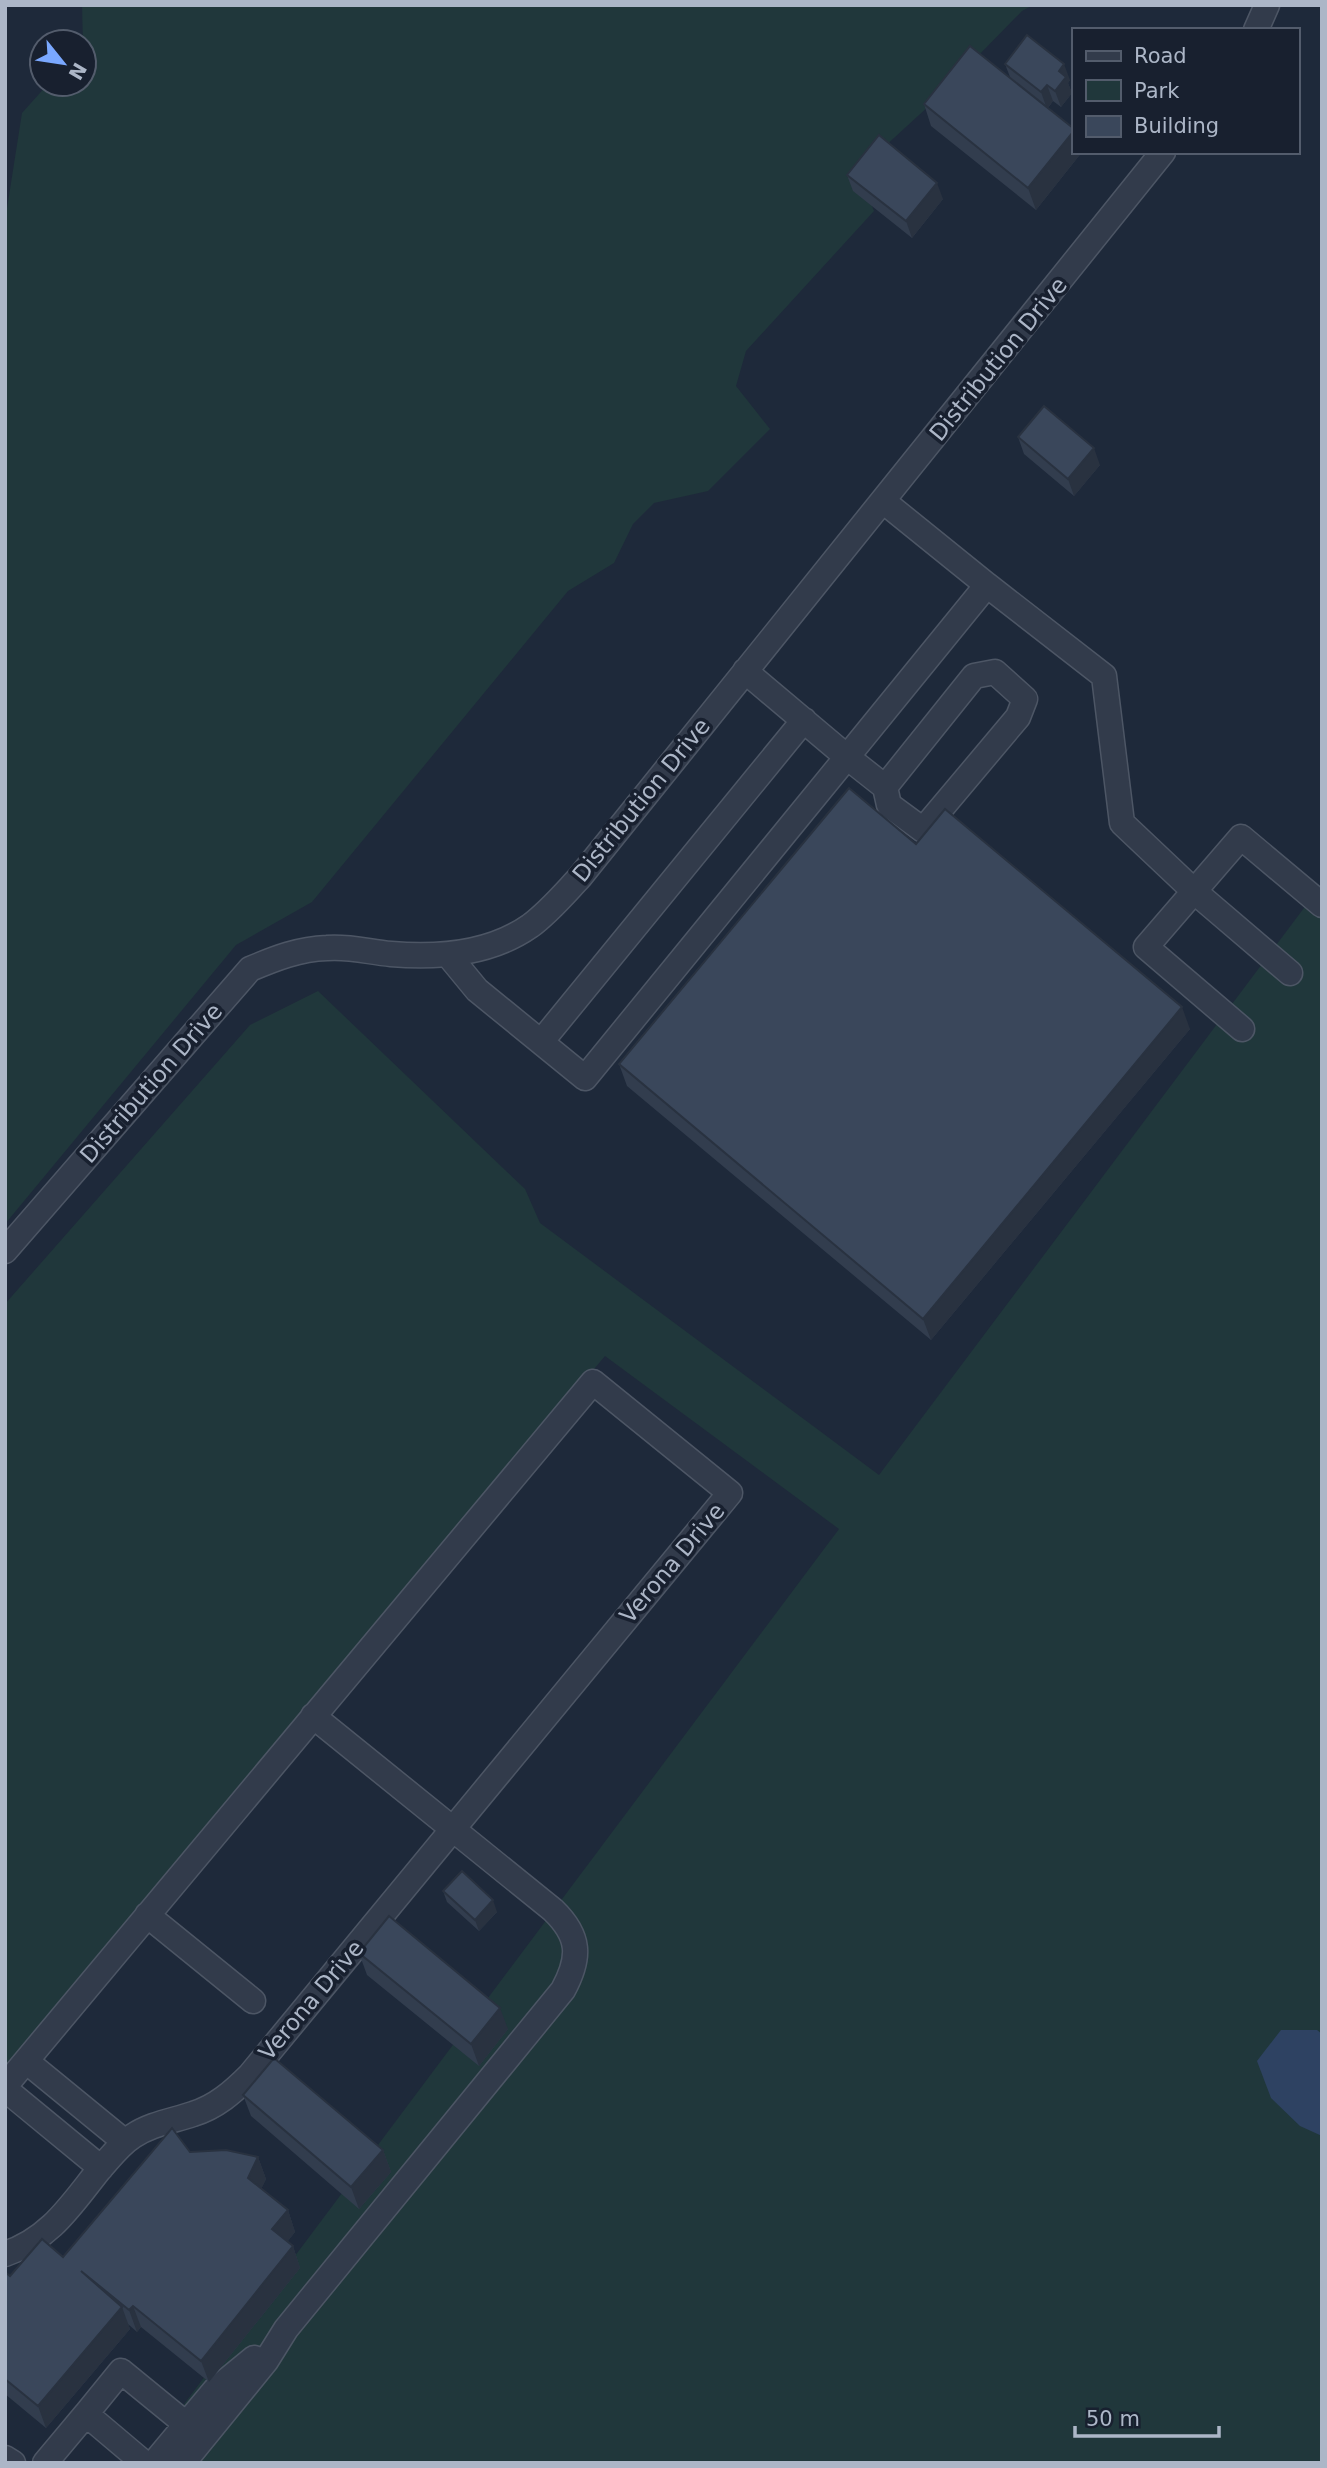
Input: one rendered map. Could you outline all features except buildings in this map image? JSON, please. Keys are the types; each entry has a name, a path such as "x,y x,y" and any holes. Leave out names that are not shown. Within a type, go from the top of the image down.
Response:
{"street":[{"path":"1257,28 1267,5"},
{"name":"Distribution Drive","path":"5,1251 250,970 296,951 329,947 358,948 390,954 449,956 492,945 510,937 530,926 554,904 580,877 1161,154"},
{"path":"883,501 1104,676 1122,823 1195,892 1290,973"},
{"path":"449,956 477,990 585,1078 987,585"},
{"path":"745,671 885,786 889,805 923,830 1018,717 1025,699 995,672 974,677 885,786"},
{"path":"541,1042 804,720"},
{"path":"1242,1029 1146,947 1241,837 1322,905"},
{"name":"Verona Drive","path":"5,2088 593,1382 730,1493 236,2090 216,2104 153,2125 125,2142 42,2236 23,2248 5,2254"},
{"path":"183,2463 215,2390 286,2329 553,2002 562,1990 576,1957 573,1935 562,1918 313,1716"},
{"path":"148,1915 253,2001"},
{"path":"26,2061 125,2142"},
{"path":"5,2088 102,2168"},
{"path":"45,2463 121,2371 195,2431"},
{"path":"86,2414 144,2463"},
{"path":"154,2463 195,2431"},
{"path":"5,2458 13,2463"}],"green space":[{"path":"82,5 1033,5 1022,11 931,104 858,171 874,211 746,351 736,386 770,429 708,491 654,503 633,524 614,563 568,591 312,902 236,945 5,1224 5,221 22,113 35,98 98,98 98,28 83,28"},
{"path":"1322,884 1322,2463 140,2463 839,1529 605,1356 5,2073 5,1304 250,1025 318,991 525,1189 540,1223 879,1475"}],"water":[{"path":"1281,2030 1317,2030 1322,2034 1322,2136 1300,2126 1271,2098 1257,2061"}]}
